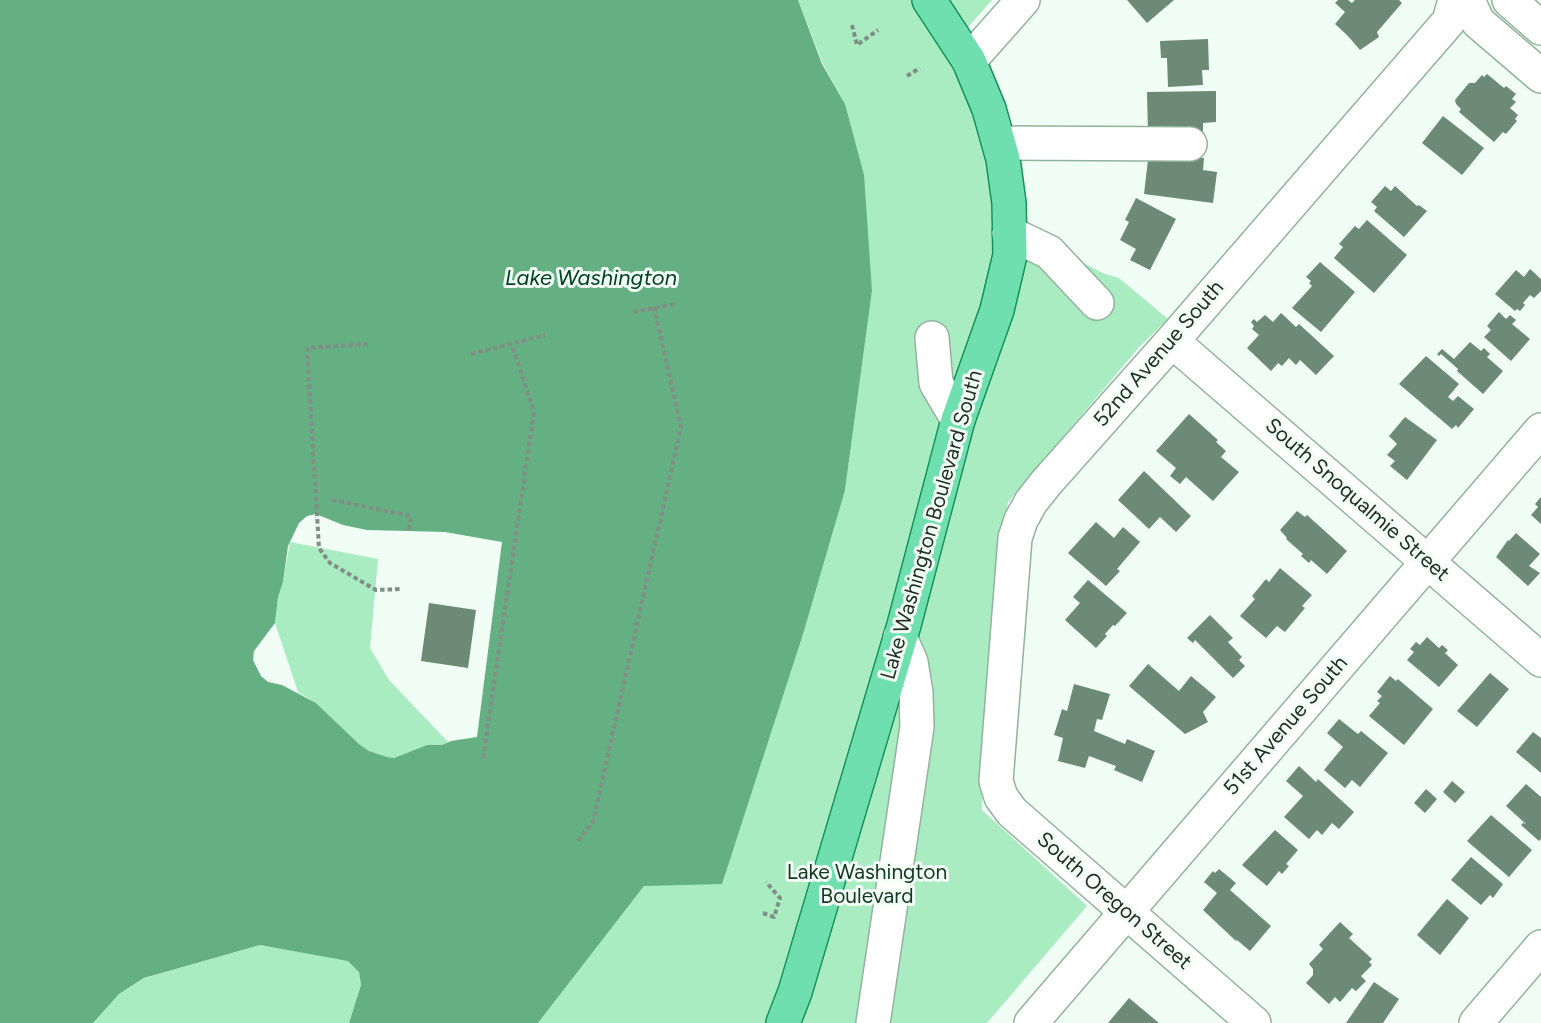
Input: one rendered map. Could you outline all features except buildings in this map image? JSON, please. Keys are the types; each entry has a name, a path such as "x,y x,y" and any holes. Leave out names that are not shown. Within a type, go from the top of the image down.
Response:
{"main road":[{"name":"Lake Washington Boulevard South","path":"783,1023 795,992 900,636 958,420 997,310 1010,255 1009,203 1004,159 989,109 969,61 929,0"}],"street":[{"path":"969,61 1023,0"},
{"name":"52nd Avenue South","path":"997,766 1014,548 1021,520 1031,502 1449,21 1455,0"},
{"path":"1468,0 1478,22 1541,76"},
{"path":"1509,0 1541,28"},
{"path":"999,143 1190,144"},
{"path":"1010,233 1049,252 1097,303"},
{"path":"932,338 936,383 958,420"},
{"name":"South Snoqualmie Street","path":"1172,341 1541,660"},
{"name":"51st Avenue South","path":"1031,1023 1541,430"},
{"path":"873,1023 917,727 916,693 911,662 900,636"},
{"name":"South Oregon Street","path":"997,766 996,781 1001,797 1012,812 1254,1023"},
{"path":"1476,1023 1541,947"}],"path":[{"path":"852,24 857,45 878,30"},
{"path":"907,76 920,68"},
{"path":"633,312 676,304"},
{"path":"578,841 593,822 681,427 654,307"},
{"path":"471,354 545,335"},
{"path":"368,344 307,348 319,548 330,563 376,590 402,589"},
{"path":"483,758 534,412 512,345"},
{"path":"332,500 411,516 409,532"},
{"path":"763,914 774,917 780,898 766,882"}],"green space":[{"name":"Lake Washington Boulevard","path":"798,0 992,0 947,51 958,68 991,166 1030,236 1105,274 1119,278 1168,319 1140,346 1008,502 986,692 982,810 1087,906 987,1023 538,1023 644,886 845,490 872,291 845,104 823,64"},
{"path":"290,542 378,559 370,648 389,680 448,742 442,745 427,745 394,758 369,751 316,703 298,692 275,623 279,588 283,582"},
{"path":"260,945 348,960 359,972 361,985 349,1023 93,1023 119,994 145,978"}],"water":[{"name":"Lake Washington","path":"0,0 798,0 822,64 845,104 864,175 872,291 845,490 803,634 722,884 644,886 538,1023 349,1023 361,985 359,972 348,961 260,945 144,978 119,994 93,1023 0,1023","holes":["316,514 343,525 367,530 445,532 502,542 477,737 451,741 442,745 427,745 394,758 387,757 369,751 359,744 316,703 282,685 268,682 261,676 253,660 254,651 275,623 288,546 299,523 307,516"]}]}
